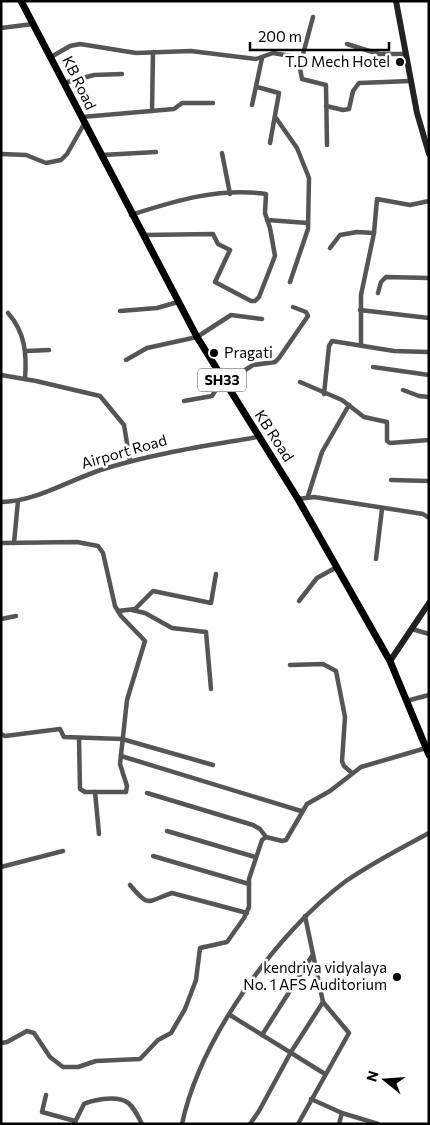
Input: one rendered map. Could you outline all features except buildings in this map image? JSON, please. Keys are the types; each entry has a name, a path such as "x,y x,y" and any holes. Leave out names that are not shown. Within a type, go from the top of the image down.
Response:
{"main road":[{"name":"KB Road","path":"20,1 51,57 142,236 197,337 257,437 298,499 335,568 390,661 429,755"},
{"path":"396,1 411,81 429,154"},
{"path":"390,661 429,603"}],"street":[{"path":"51,57 70,46 80,44 132,52 191,51 237,58 262,58 273,53 302,58 305,54 313,17"},
{"path":"1,28 33,24"},
{"path":"347,44 379,54 406,54"},
{"path":"152,111 153,52"},
{"path":"252,105 262,58"},
{"path":"298,58 302,79 326,85 327,146"},
{"path":"64,83 94,75 122,74"},
{"path":"326,106 343,110 349,109 354,91 359,83 411,81"},
{"path":"257,87 278,92 276,118 270,143"},
{"path":"80,117 175,109 182,104 213,103"},
{"path":"276,118 297,148 308,172 308,223 290,282"},
{"path":"1,154 26,155 46,163 61,160 67,154 84,124"},
{"path":"100,155 156,152"},
{"path":"222,153 230,194"},
{"path":"132,215 182,198 230,194 266,194 265,214 274,260 255,301 244,299 215,282 230,250 218,244 213,234 142,236"},
{"path":"361,345 360,310 374,233 376,203 378,199 406,204 429,201"},
{"path":"267,220 308,223"},
{"path":"330,248 340,235 357,232 374,233"},
{"path":"378,293 386,277 429,278"},
{"path":"120,311 157,308 178,302"},
{"path":"184,401 212,396 223,382 253,365 275,362 308,316 306,312 293,307"},
{"path":"360,310 429,318"},
{"path":"8,313 18,326 26,351 25,378"},
{"path":"126,360 147,348 197,337 231,315 262,319"},
{"path":"324,394 329,344 334,341 394,351 429,352"},
{"path":"26,351 49,350"},
{"path":"372,367 429,375"},
{"path":"1,375 25,378 96,394 103,398 124,424 130,461"},
{"path":"300,382 324,394 338,398 364,417 387,422 387,441 390,443 429,440"},
{"path":"403,390 419,396 429,396"},
{"path":"308,496 322,452 349,405"},
{"name":"Airport Road","path":"1,502 18,501 86,474 130,461 174,450 257,437"},
{"path":"391,480 429,480"},
{"path":"298,499 308,496 423,514 429,518"},
{"path":"14,543 18,501"},
{"path":"376,559 382,509"},
{"path":"1,543 77,542 98,546 103,553 113,600 118,612 144,638 145,645 129,691 122,739 121,768 127,786 126,792 82,791 79,787 80,738"},
{"path":"299,601 317,578 335,568"},
{"path":"132,610 153,591 212,602 216,574"},
{"path":"118,612 132,610 146,613 172,628 206,632 211,689"},
{"path":"1,619 16,616"},
{"path":"412,629 429,634"},
{"path":"290,666 323,664 336,671 345,717 342,761 344,766 352,773"},
{"path":"406,701 429,695"},
{"path":"1,734 5,736 58,728 62,730 63,736 122,739 213,765"},
{"path":"147,793 253,825 260,829 266,837 282,841 286,840 301,811 307,804 330,791 352,773 371,762 426,748"},
{"path":"121,756 301,811"},
{"path":"95,792 99,834"},
{"path":"168,831 255,857"},
{"path":"182,1124 202,1063 230,1015 281,943 305,916 348,880 429,833"},
{"path":"1,1043 7,1042 24,1032 31,1031 38,1036 54,1062 68,1068 96,1061 138,1060 158,1040 171,1033 185,1010 196,980 200,948 228,942 247,913 249,884 255,857 262,840 266,837"},
{"path":"1,867 63,851"},
{"path":"153,856 249,884"},
{"path":"130,885 142,898 149,902 156,901 172,893 247,913"},
{"path":"298,1124 325,1074 348,1038 349,1033 323,1002 305,916"},
{"path":"262,1034 312,956"},
{"path":"250,1124 260,1111 290,1052 323,1002"},
{"path":"230,1015 325,1074"},
{"path":"46,1095 42,1112 74,1122 84,1104 115,1098 127,1101 142,1124"},
{"path":"311,1099 342,1113 378,1124"},
{"path":"339,1124 342,1113"}],"place":[{"name":"T.D Mech Hotel","path":"400,62"},
{"name":"Pragati","path":"214,353"},
{"name":"kendriya vidyalaya No. 1 AFS Auditorium","path":"397,977"}]}
